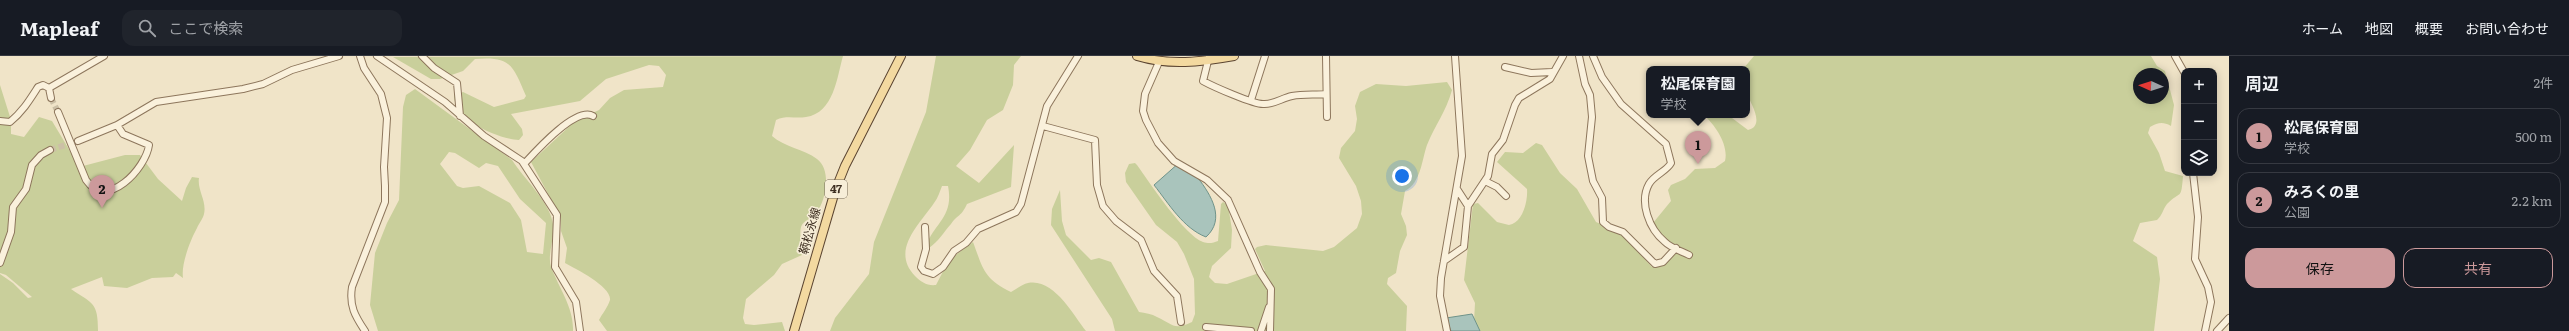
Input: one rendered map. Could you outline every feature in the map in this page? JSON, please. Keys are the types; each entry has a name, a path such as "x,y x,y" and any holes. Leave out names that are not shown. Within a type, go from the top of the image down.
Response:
{"main road":[{"name":"鞆松永線","path":"794,331 835,191 844,166 901,56"},
{"path":"1137,56 1159,62 1186,63 1210,58 1234,56"}],"street":[{"path":"49,88 104,56"},
{"path":"78,141 117,125 156,102 243,89 263,84 292,70 339,56"},
{"path":"360,56 364,68 381,94 387,118 384,167 385,202 352,287 350,300 353,311 365,331"},
{"path":"377,56 445,102 484,136 516,155 524,164 557,215 555,267 576,302 580,331"},
{"path":"422,56 434,68 457,84 460,116"},
{"path":"925,227 926,249 921,267 924,271 933,274 943,267 954,252 966,243 978,229 1016,212 1020,204 1047,106 1078,56"},
{"path":"1251,100 1265,56"},
{"path":"1326,56 1327,117"},
{"path":"1447,331 1440,296 1444,261 1457,189 1463,144 1455,56"},
{"path":"1444,261 1464,248 1468,206 1485,181 1492,154 1503,140 1518,98 1550,79 1552,72 1563,56"},
{"path":"1579,56 1585,84 1590,95 1588,156 1593,181 1602,198 1603,222 1609,227 1623,232 1655,264 1663,262 1676,248"},
{"path":"1593,56 1602,77 1621,104 1668,147 1671,163 1650,182 1645,194 1645,205 1649,220 1660,238 1689,255"},
{"path":"2175,56 2182,68"},
{"path":"1210,58 1203,81 1224,91 1251,100 1254,103 1263,105 1291,96 1326,94"},
{"path":"1159,62 1145,94 1143,111 1146,120 1158,143 1174,161 1207,180 1228,200 1260,272 1271,288 1270,331"},
{"path":"1506,67 1531,73 1552,72"},
{"path":"0,120 10,122 29,103 38,87 43,85 49,88"},
{"path":"49,88 51,98"},
{"path":"58,112 87,181 90,186 101,190 114,190 125,185 148,153 149,145 123,134 117,125"},
{"path":"524,164 572,119 584,114 593,116"},
{"path":"1042,126 1095,140 1097,185 1104,206 1116,221 1141,240 1154,271 1177,296 1181,322"},
{"path":"0,263 11,232 13,207 26,189 32,165 41,155 50,150"},
{"path":"2193,176 2198,217 2196,259 2208,287 2211,302 2205,331"},
{"path":"1485,181 1498,187 1506,196"},
{"path":"1457,189 1468,206"},
{"path":"1261,331 1271,300"},
{"path":"2217,331 2229,318"},
{"path":"1206,327 1251,331"}],"green space":[{"path":"843,56 833,93 823,109 806,117 776,120 772,136 782,143 817,159 825,170 826,178 825,194 820,208 802,225 800,230 802,255 782,264 774,275 746,299 743,318 745,324 754,325 782,322 785,331 607,331 599,320 609,303 609,295 600,284 565,263 567,248 561,231 561,218 531,162 574,122 599,110 610,98 624,90 663,87 666,75 659,66 649,65 606,79 580,101 511,114 522,129 523,135 519,140 510,139 489,132 469,120 456,104 454,95 463,92 494,107 524,99 526,96 518,77 510,65 504,61 487,58 475,59 463,71 440,79 431,79 393,57"},
{"path":"936,56 1021,56 1014,65 1013,85 1003,110 987,120 970,150 956,166 979,183 1014,145 1011,187 967,204 938,240 929,248 926,246 943,219 948,205 948,186 942,186 935,201 915,228 906,247 905,257 908,266 915,276 922,282 930,285 936,285 949,260 973,242 982,266 990,278 995,282 1011,292 1028,283 1037,283 1046,286 1062,299 1086,331 830,331 835,318 869,274 874,242 926,112"},
{"path":"1754,56 2151,56 2157,66 2160,68 2133,68 2133,104 2169,104 2169,86 2174,105 2171,126 2165,123 2158,124 2150,127 2148,133 2159,153 2165,171 2183,176 2180,194 2167,204 2157,220 2140,223 2133,241 2157,257 2160,279 2154,331 1480,331 1474,322 1475,303 1464,280 1473,204 1478,203 1497,222 1509,225 1518,220 1521,216 1527,199 1527,189 1497,162 1505,152 1523,153 1536,143 1542,145 1560,173 1577,189 1596,222 1620,232 1652,267 1666,261 1672,244 1655,229 1653,223 1671,201 1668,190 1671,185 1685,179 1695,169 1715,168 1725,161 1726,155 1723,142 1717,130 1707,118 1732,118 1748,130 1753,128 1756,124 1755,114 1750,101 1750,66 1746,66"},
{"path":"1447,82 1452,90 1450,98 1427,145 1418,177 1405,191 1401,214 1406,226 1407,235 1400,251 1396,273 1388,278 1387,284 1407,306 1406,331 1115,331 1112,319 1051,225 1052,209 1060,190 1062,221 1066,235 1091,260 1099,258 1111,262 1139,312 1153,315 1173,326 1186,325 1192,322 1195,314 1194,279 1184,254 1177,242 1156,225 1126,182 1125,173 1129,164 1135,163 1137,165 1186,230 1203,242 1211,243 1218,241 1221,204 1223,202 1228,205 1232,230 1231,248 1212,266 1209,277 1215,283 1227,284 1265,271 1255,249 1257,247 1266,245 1323,251 1334,247 1357,228 1362,214 1361,201 1356,186 1339,158 1341,148 1355,131 1357,119 1355,106 1360,92 1376,84 1406,86"},
{"path":"0,85 11,120 11,134 24,137 39,117 52,121 76,161 83,166 125,155 140,155 158,179 182,201 186,188 192,177 199,178 199,187 205,209 203,218 192,239 187,253 183,266 183,278 176,273 173,277 152,278 127,288 104,286 102,277 71,289 93,305 97,314 98,331 0,331 0,274 13,283 28,298 32,297 6,275 0,273"},
{"path":"415,89 512,160 542,199 551,216 553,224 550,257 551,267 569,306 573,323 573,331 378,331 370,305 375,253 387,223 399,200 403,107 406,95","holes":["449,152 455,153 479,168 486,163 498,166 520,199 546,223 543,254 527,252 521,220 510,203 479,186 463,188 457,186 440,164"]}],"water":[{"path":"1180,162 1188,166 1194,172 1212,199 1216,215 1215,223 1212,230 1206,237 1190,228 1183,222 1154,185"},
{"path":"1472,314 1480,331 1451,331 1446,318"}],"tunnel":[{"path":"51,98 58,112"},
{"path":"50,150 78,141"}],"place":[{"name":"松尾保育園","path":"1698,164"},
{"name":"みろくの里","path":"102,208"}]}
